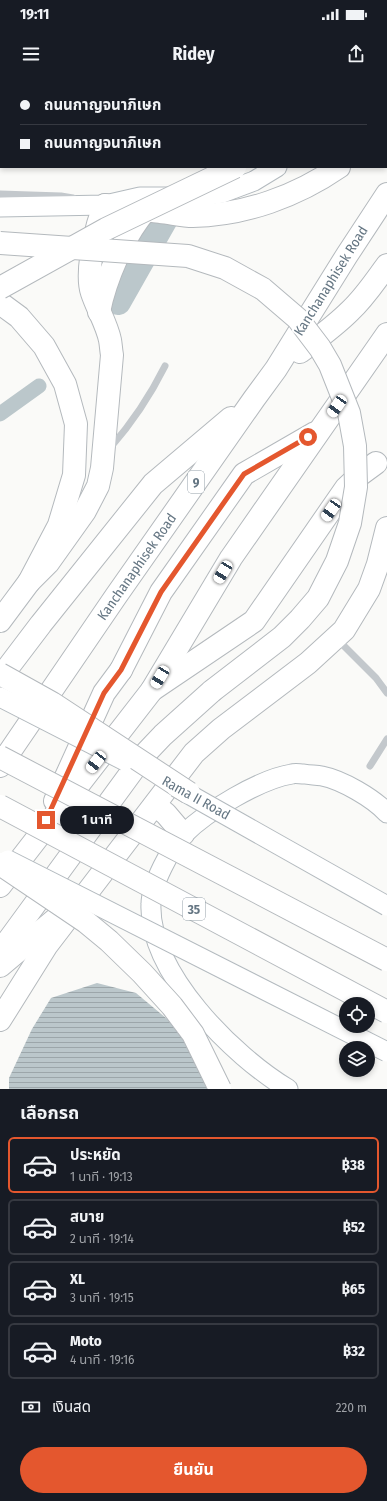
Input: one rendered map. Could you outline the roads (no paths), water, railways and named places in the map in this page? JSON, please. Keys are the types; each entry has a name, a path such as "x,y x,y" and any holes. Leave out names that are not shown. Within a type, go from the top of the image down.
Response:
{"highway":[{"path":"0,288 106,229 233,168"},
{"path":"0,621 29,582 48,563 85,510 98,486 102,468 112,355 110,338 91,292 89,278 90,265 101,215 105,206 146,206 192,216 226,213 276,200 297,191 338,168"},
{"name":"Kanchanaphisek Road","path":"0,766 116,596 276,369 387,194"},
{"path":"99,312 103,292 109,277 135,222 146,206"},
{"path":"0,243 188,256 225,268 263,289 294,314 310,333 330,365 349,413 355,446 356,487 350,523 337,561 318,598 282,637 212,691 168,730 144,755 0,952"},
{"name":"Kanchanaphisek Road","path":"276,369 320,336 351,310 387,265"},
{"path":"0,303 19,317 44,346 65,384 76,424 74,475 59,525 29,582"},
{"path":"0,886 152,690 231,558 387,334"},
{"path":"0,678 41,624 153,484 254,399"},
{"path":"40,835 104,693 121,670 161,592 244,474 321,429"},
{"path":"152,690 254,621 346,488 376,463"},
{"path":"0,1020 48,945 194,753 308,663 344,630 369,589 378,564 387,528"},
{"path":"0,674 52,703 189,793"},
{"path":"0,757 387,960"},
{"path":"155,804 166,814 183,834"},
{"name":"35","path":"0,806 387,1012"},
{"path":"0,864 86,922 109,941 142,973 172,1006 193,1034 220,1089"},
{"path":"0,966 86,894"}],"main road":[{"path":"146,206 222,193 254,181 275,168"},
{"path":"0,207 105,206"},
{"name":"Rama II Road","path":"0,697 189,793 387,906"},
{"path":"288,1089 250,1061 223,1037 196,1008 178,984 164,958 153,932 150,903 155,884 166,860 183,834 204,816 264,782 292,774 322,776 351,788 380,806 387,813"},
{"path":"0,856 387,1052"}],"lane":[{"path":"0,194 61,196 105,206"},
{"path":"103,456 132,421 154,387 165,366"},
{"path":"335,638 376,678 387,693"},
{"path":"370,766 387,740"}],"waterway":[{"path":"118,302 169,212 184,195"},
{"path":"0,414 39,386"}]}
